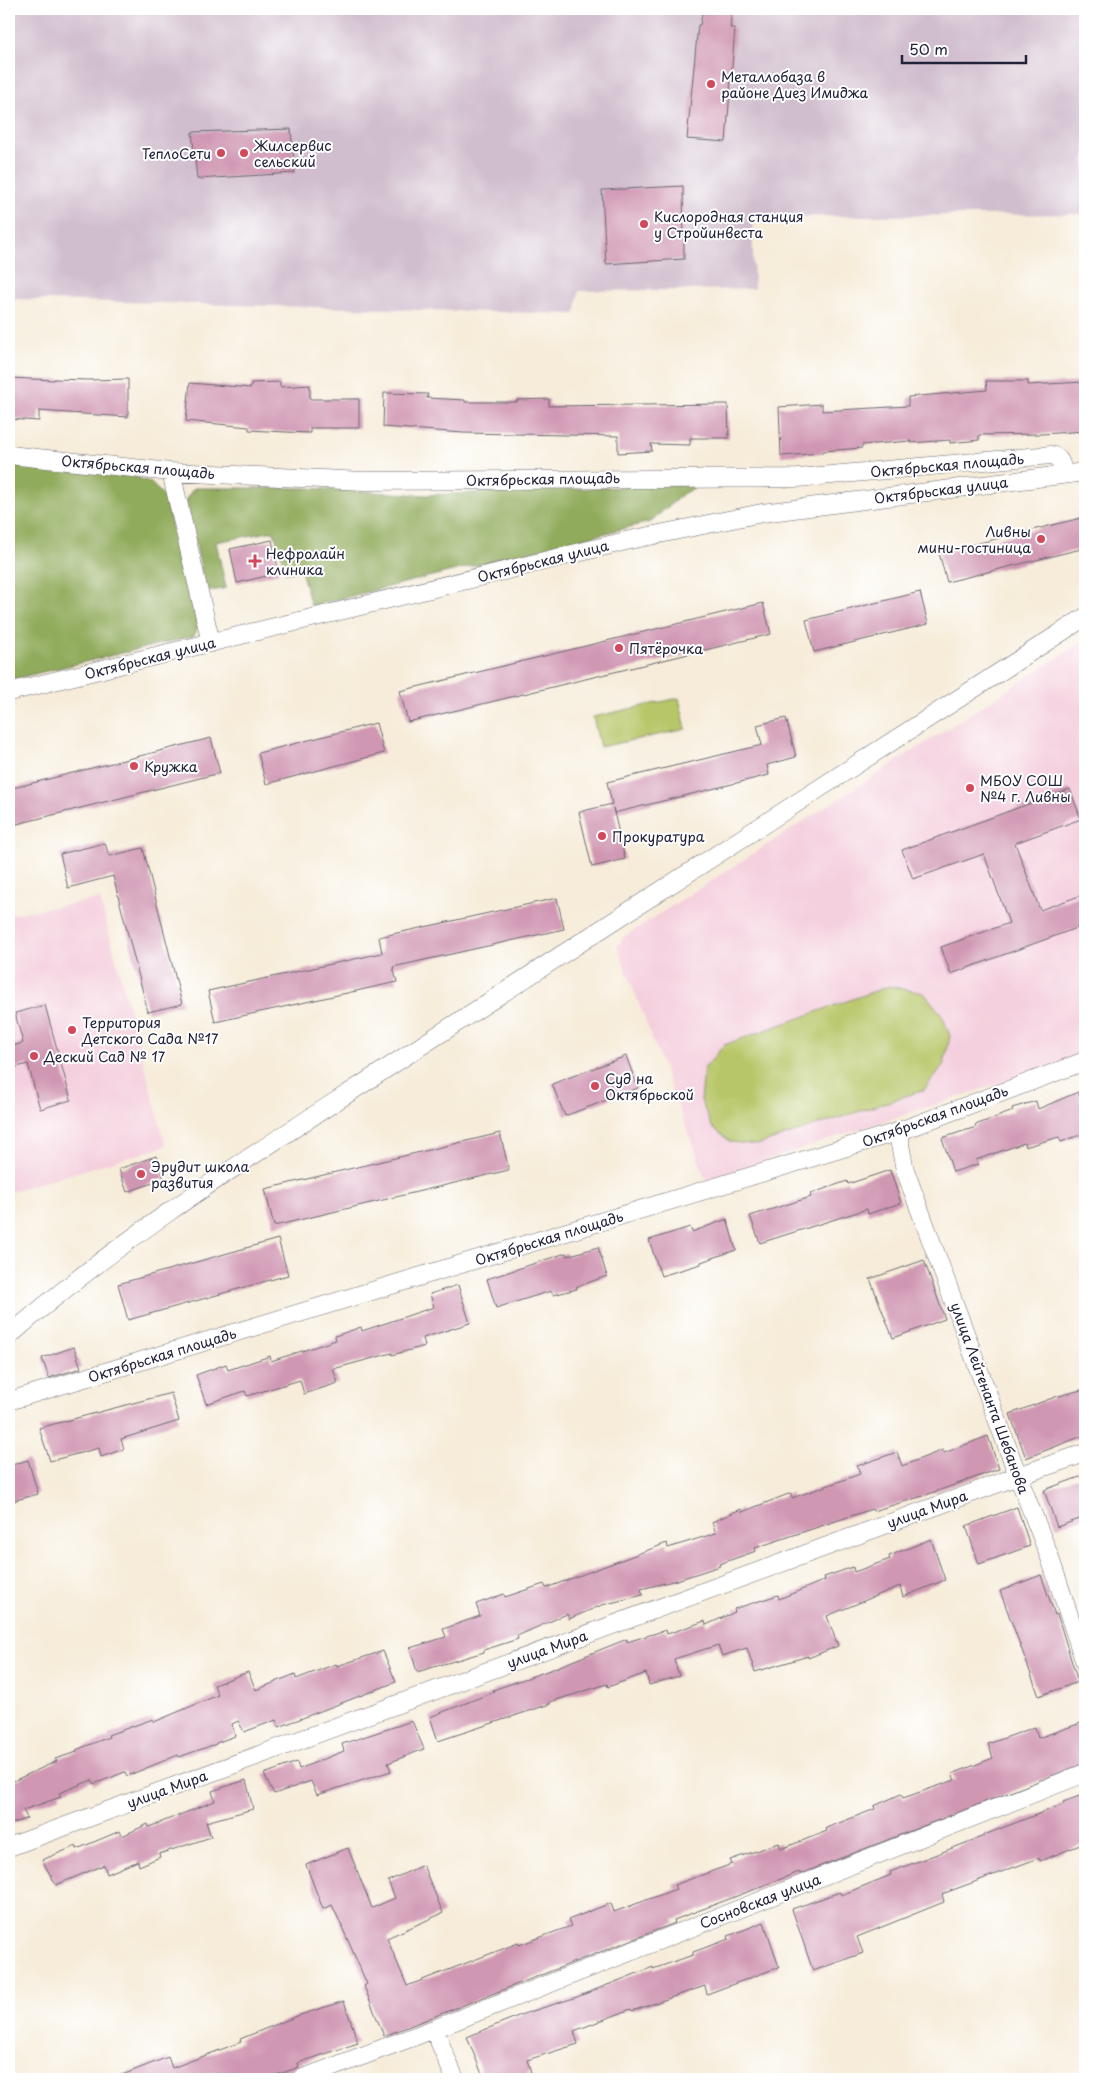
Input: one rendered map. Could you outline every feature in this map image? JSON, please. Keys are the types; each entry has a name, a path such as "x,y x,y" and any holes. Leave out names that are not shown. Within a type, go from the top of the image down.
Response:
{"street":[{"name":"Октябрьская площадь","path":"9,455 171,472 364,481 798,478 1051,455 1058,457 1064,475"},
{"path":"171,472 211,643"},
{"name":"Октябрьская улица","path":"9,692 630,540 762,513 1085,472"},
{"path":"9,1336 113,1250 198,1193 1085,616"},
{"name":"Октябрьская площадь","path":"9,1401 900,1132 1085,1061"},
{"name":"улица Лейтенанта Шебанова","path":"900,1132 900,1145 906,1170 1050,1558 1085,1663"},
{"name":"улица Мира","path":"9,1847 1085,1453"},
{"name":"Сосновская улица","path":"301,2079 434,2029 1085,1773"},
{"path":"434,2029 455,2079"}],"shaded area":[{"path":"9,9 1085,9 1085,214 752,217 754,289 579,291 575,314 9,299"},
{"name":"МБОУ СОШ №4 г. Ливны","path":"1085,640 1085,1055 706,1180 617,946 624,937"},
{"name":"Территория Детского Сада №17","path":"100,899 166,1146 9,1192 9,915"}],"green space":[{"path":"9,465 132,476 150,482 164,496 198,626 194,636 9,680"},
{"path":"689,484 694,488 684,493 650,522 311,606 301,570 286,573 274,531 216,542 226,588 206,592 186,499 194,488 306,488 426,495"},
{"path":"679,698 686,729 600,747 593,717"},
{"path":"889,986 924,993 942,1015 950,1036 944,1064 924,1090 757,1145 731,1142 712,1127 701,1101 704,1069 724,1045"}],"building":[{"name":"Металлобаза в районе Диез Имиджа","path":"703,9 732,9 730,28 735,28 726,142 687,139 698,25 700,25"},
{"name":"Жилсервис сельский","path":"291,129 295,173 197,179 192,132"},
{"name":"Кислородная станция у Стройинвеста","path":"683,186 684,259 606,264 602,190"},
{"path":"9,378 54,380 128,379 128,417 39,411 39,421 9,419"},
{"path":"986,381 1028,381 1028,385 1085,382 1085,431 979,435 979,440 950,443 950,440 911,443 911,441 862,445 862,448 823,451 823,453 781,456 779,407 822,404 822,411 908,406 908,397 987,390"},
{"path":"280,382 280,387 310,385 310,399 359,399 359,428 310,428 310,433 249,430 249,427 186,421 190,383 251,388 251,383"},
{"path":"384,393 428,394 427,398 465,400 465,402 517,402 517,400 549,399 549,406 728,404 729,438 690,438 690,445 651,444 652,451 618,453 618,436 463,433 383,427"},
{"path":"1085,517 1085,548 947,582 939,553"},
{"name":"Нефролайн клиника","path":"272,540 279,573 237,583 230,549"},
{"path":"920,592 928,624 814,652 806,620"},
{"path":"763,603 771,634 408,722 400,691"},
{"path":"786,718 796,757 767,765 769,775 614,813 625,859 592,867 579,812 612,804 607,782 762,745 757,725"},
{"path":"376,723 384,753 266,784 258,753"},
{"path":"211,738 220,773 9,826 9,789"},
{"path":"1070,789 1081,819 1015,843 1040,910 1085,894 1085,925 951,974 941,947 1009,923 984,854 913,879 902,850"},
{"path":"105,843 109,856 143,848 182,1004 148,1012 113,876 68,888 60,854"},
{"path":"557,898 564,929 393,967 397,982 215,1022 208,991 382,953 379,937"},
{"name":"Деский Сад № 17","path":"45,1005 71,1100 40,1109 28,1064 9,1069 9,1047 23,1043 15,1013"},
{"name":"Суд на Октябрьской","path":"626,1056 638,1088 565,1116 552,1084"},
{"path":"1078,1092 1085,1114 1085,1133 1061,1142 1059,1137 1025,1147 1024,1143 976,1160 978,1164 953,1172 942,1138 976,1127 975,1125 1013,1111 1012,1108 1036,1101 1038,1109"},
{"path":"500,1133 509,1170 274,1226 265,1189"},
{"name":"Эрудит школа развития","path":"156,1156 164,1179 127,1192 119,1169"},
{"path":"890,1170 901,1203 868,1214 867,1209 760,1243 750,1216 811,1197 810,1194 847,1181 848,1184"},
{"path":"727,1219 736,1250 701,1262 701,1264 661,1276 649,1240 690,1227 692,1232"},
{"path":"278,1239 288,1275 128,1320 118,1284"},
{"path":"598,1247 607,1276 576,1287 577,1289 553,1295 551,1291 496,1308 487,1279 566,1253 567,1256"},
{"path":"924,1260 945,1319 893,1338 870,1279"},
{"path":"458,1285 470,1323 423,1338 425,1346 333,1369 338,1383 304,1394 300,1380 247,1396 245,1391 206,1404 196,1375 226,1364 228,1370 270,1356 271,1361 336,1340 335,1336 361,1327 362,1331 434,1307 430,1294"},
{"path":"74,1347 81,1368 49,1378 42,1358"},
{"path":"1085,1389 1085,1435 1026,1458 1010,1414 1055,1397"},
{"path":"171,1393 179,1421 121,1439 124,1449 101,1457 99,1448 50,1461 39,1428"},
{"path":"988,1436 999,1469 923,1496 873,1511 872,1509 755,1548 756,1551 719,1564 720,1566 641,1589 643,1595 602,1605 569,1619 567,1614 517,1636 518,1639 484,1650 484,1652 417,1672 410,1648 446,1637 443,1629 480,1616 476,1604 504,1594 505,1597 544,1584 546,1588 667,1543 668,1548 716,1533 712,1522 741,1509 742,1512 791,1493 792,1498 860,1474 857,1466 897,1452 902,1466 943,1450 944,1453"},
{"path":"28,1460 38,1494 9,1502 9,1466"},
{"path":"1085,1475 1085,1517 1057,1527 1044,1490"},
{"path":"1017,1507 1030,1546 979,1564 966,1526"},
{"path":"931,1539 945,1580 903,1597 900,1586 827,1616 838,1646 808,1658 808,1656 755,1672 747,1648 722,1656 718,1645 674,1659 679,1676 649,1685 646,1673 608,1687 607,1684 550,1702 550,1704 438,1741 430,1717 494,1692 493,1690 550,1670 627,1639 627,1642 666,1630 667,1634 705,1621 706,1625 735,1612 734,1609 778,1595 779,1599 825,1580 824,1577 853,1567 854,1572 890,1559 889,1556"},
{"path":"1041,1575 1055,1615 1057,1614 1078,1682 1039,1696 1000,1591"},
{"path":"383,1651 396,1682 279,1727 276,1720 244,1732 238,1721 232,1724 235,1736 179,1757 178,1755 127,1776 125,1772 94,1784 92,1780 59,1793 61,1797 23,1810 27,1818 9,1825 9,1783 57,1761 55,1759 77,1752 76,1750 109,1737 108,1735 153,1719 154,1722 218,1695 214,1685 248,1672 256,1690 295,1674 296,1679 336,1664 337,1666"},
{"path":"412,1721 424,1749 388,1763 391,1771 317,1795 311,1781 274,1794 264,1774 297,1762 299,1769 344,1751 342,1744"},
{"path":"1081,1723 1085,1733 1085,1763 800,1874 799,1872 674,1920 675,1923 384,2036 364,1986 367,1984 339,1920 332,1905 323,1909 306,1865 348,1848 372,1908 395,1898 388,1881 423,1865 443,1913 387,1938 407,1986 518,1943 519,1945 571,1926 568,1920 611,1903 614,1912 676,1889 674,1885 732,1864 730,1860 779,1843 781,1849 827,1831 826,1828 875,1809 874,1806 901,1794 903,1798 955,1780 952,1774 993,1758 988,1744 1035,1727 1038,1738"},
{"path":"246,1780 253,1809 206,1822 211,1837 159,1854 160,1857 139,1866 138,1861 107,1874 104,1865 56,1885 42,1860 76,1846 77,1849 120,1831 122,1836 148,1824 149,1827 215,1801 212,1791"},
{"path":"1085,1794 1085,1843 1040,1861 1039,1858 942,1894 944,1902 857,1937 863,1953 813,1971 792,1909 840,1892 841,1895 891,1875 890,1872"},
{"path":"764,1922 779,1967 707,1994 705,1986 632,2011 631,2009 574,2031 578,2044 527,2060 531,2072 512,2079 484,2079 467,2037 523,2014 577,1997 653,1967 653,1969 693,1955 693,1952 729,1939 728,1936"},
{"path":"344,2001 358,2043 298,2063 299,2067 266,2079 112,2079 168,2057 172,2068 241,2042 240,2039 297,2016"}],"place":[{"name":"Металлобаза в районе Диез Имиджа","path":"711,84"},
{"name":"ТеплоСети","path":"221,153"},
{"name":"Жилсервис сельский","path":"244,153"},
{"name":"Кислородная станция у Стройинвеста","path":"644,224"},
{"name":"Ливны мини-гостиница","path":"1041,539"},
{"name":"Нефролайн клиника","path":"255,561"},
{"name":"Пятёрочка","path":"619,648"},
{"name":"Кружка","path":"134,766"},
{"name":"МБОУ СОШ №4 г. Ливны","path":"970,788"},
{"name":"Прокуратура","path":"602,836"},
{"name":"Территория Детского Сада №17","path":"72,1030"},
{"name":"Деский Сад № 17","path":"34,1056"},
{"name":"Суд на Октябрьской","path":"595,1086"},
{"name":"Эрудит школа развития","path":"141,1174"}]}
